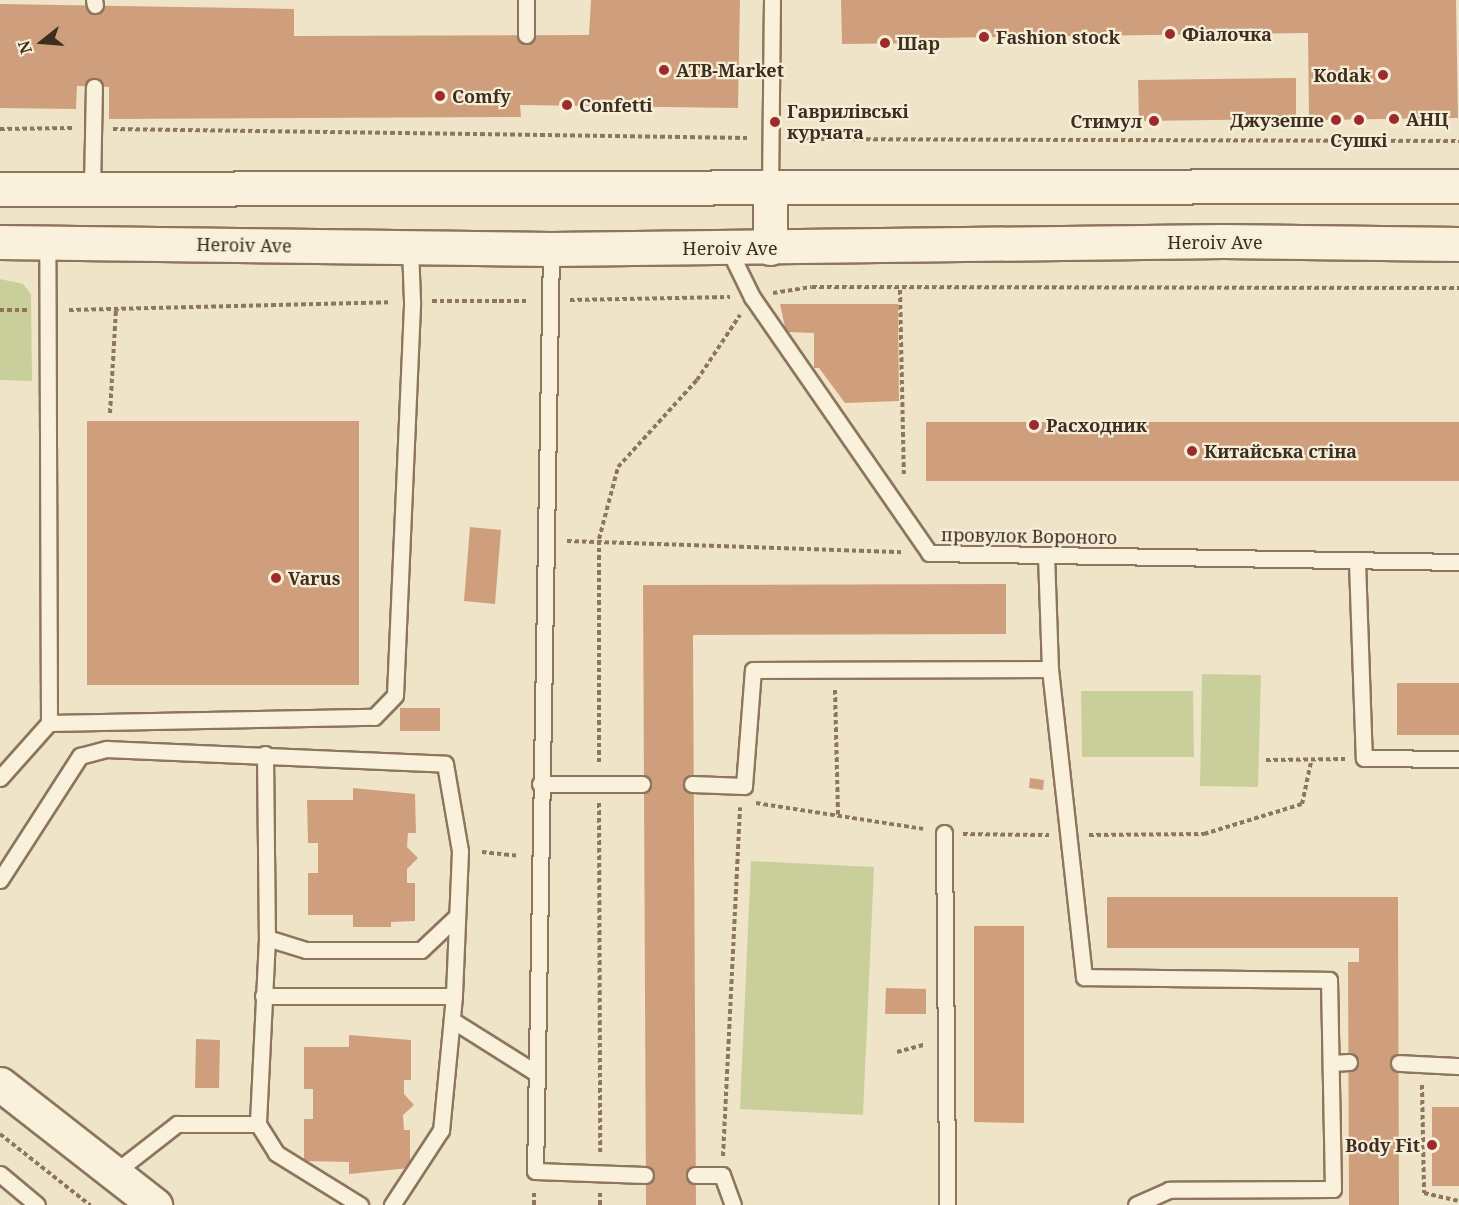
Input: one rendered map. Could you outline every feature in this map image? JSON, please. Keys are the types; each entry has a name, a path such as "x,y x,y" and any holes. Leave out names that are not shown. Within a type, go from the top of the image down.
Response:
{"main road":[{"path":"0,189 770,190 1459,186"},
{"path":"770,190 770,248"},
{"name":"Heroiv Ave","path":"0,242 551,249 1223,241 1459,244"},
{"path":"0,1084 155,1205"}],"lane":[{"path":"526,0 526,35"},
{"path":"770,190 772,0"},
{"path":"92,189 94,87"},
{"path":"0,778 49,723 47,242"},
{"path":"49,723 374,717 394,695 412,302 410,246"},
{"name":"провулок Вороного","path":"728,248 752,297 929,554 1459,562"},
{"path":"551,249 533,1071 535,1171 645,1175"},
{"path":"1046,555 1050,669 1084,977 1329,980 1333,1189 1169,1190 1136,1205"},
{"path":"1357,562 1364,758 1459,759"},
{"path":"692,784 744,786 753,670 1050,669"},
{"path":"0,880 80,756 107,749 265,754 445,764 460,851 454,996 441,1130 392,1205"},
{"path":"265,754 267,938 258,1124 276,1153 360,1205"},
{"path":"540,784 642,784"},
{"path":"944,833 947,1205"},
{"path":"267,938 306,950 421,950 456,917"},
{"path":"263,996 454,996"},
{"path":"452,1020 533,1071"},
{"path":"1332,1064 1349,1062"},
{"path":"1399,1063 1422,1066 1459,1066"},
{"path":"114,1173 177,1124 258,1124"},
{"path":"0,1174 37,1205"},
{"path":"695,1175 722,1175 734,1205"}],"path":[{"path":"0,129 93,128 771,139 1459,141"},
{"path":"600,1205 599,539 618,467 697,380 752,297 812,287 900,290 1459,288"},
{"path":"900,290 905,520"},
{"path":"110,413 116,310"},
{"path":"545,542 599,539 929,554"},
{"path":"835,670 838,815"},
{"path":"1266,760 1311,762 1364,758"},
{"path":"722,1175 740,801 944,833 1070,836 1204,834 1302,804 1311,762"},
{"path":"460,851 538,858"},
{"path":"897,1052 945,1040"},
{"path":"1422,1066 1424,1193 1459,1200"},
{"path":"0,1134 90,1205"}],"green space":[{"path":"0,279 23,284 31,294 32,381 0,380"},
{"path":"1202,674 1261,675 1258,787 1200,786"},
{"path":"1081,691 1193,691 1194,757 1082,757"},
{"path":"751,861 874,867 863,1115 740,1109"}],"building":[{"path":"591,0 740,0 738,108 520,105 521,117 109,119 109,87 77,86 76,109 0,108 0,4 294,9 294,36 589,35"},
{"path":"841,0 1456,0 1458,118 1309,120 1308,33 931,38 931,43 842,44"},
{"path":"1296,78 1296,119 1139,121 1138,80"},
{"path":"780,304 898,304 899,401 845,403 819,368 814,368 814,333 786,332"},
{"path":"87,421 359,421 359,685 87,685"},
{"name":"Китайська стіна","path":"926,422 1459,422 1459,481 926,481"},
{"path":"470,527 501,530 495,604 464,601"},
{"path":"1006,584 1006,634 693,635 696,1205 646,1205 643,585"},
{"path":"1397,683 1459,683 1459,735 1397,735"},
{"path":"400,708 440,708 440,731 400,731"},
{"path":"1030,778 1044,780 1043,790 1029,788"},
{"path":"353,788 415,794 416,833 408,833 407,847 418,858 407,869 407,883 415,883 415,921 391,922 391,927 353,927 353,915 308,915 308,873 318,873 318,843 308,843 307,800 353,800"},
{"path":"1107,897 1398,897 1399,1205 1349,1205 1348,962 1359,962 1359,948 1107,948"},
{"path":"974,926 1024,926 1024,1123 974,1122"},
{"path":"886,988 926,989 926,1014 885,1014"},
{"path":"349,1035 411,1040 411,1080 404,1080 404,1094 414,1105 403,1115 404,1130 410,1130 410,1168 349,1174 349,1162 304,1161 304,1119 313,1119 313,1089 304,1089 304,1047 349,1047"},
{"path":"196,1039 220,1040 219,1088 195,1088"},
{"path":"1432,1107 1459,1107 1459,1186 1432,1186"}],"place":[{"name":"Фіалочка","path":"1170,34"},
{"name":"Fashion stock","path":"984,37"},
{"name":"Шар","path":"885,43"},
{"name":"ATB-Market","path":"664,70"},
{"name":"Kodak","path":"1383,75"},
{"name":"Comfy","path":"440,96"},
{"name":"Confetti","path":"567,105"},
{"name":"АНЦ","path":"1394,119"},
{"name":"Джузеппе","path":"1336,120"},
{"name":"Сушкі","path":"1359,120"},
{"name":"Стимул","path":"1154,121"},
{"name":"Гаврилівські курчата","path":"775,122"},
{"name":"Расходник","path":"1034,425"},
{"name":"Китайська стіна","path":"1192,451"},
{"name":"Varus","path":"276,578"},
{"name":"Body Fit","path":"1432,1145"}]}
